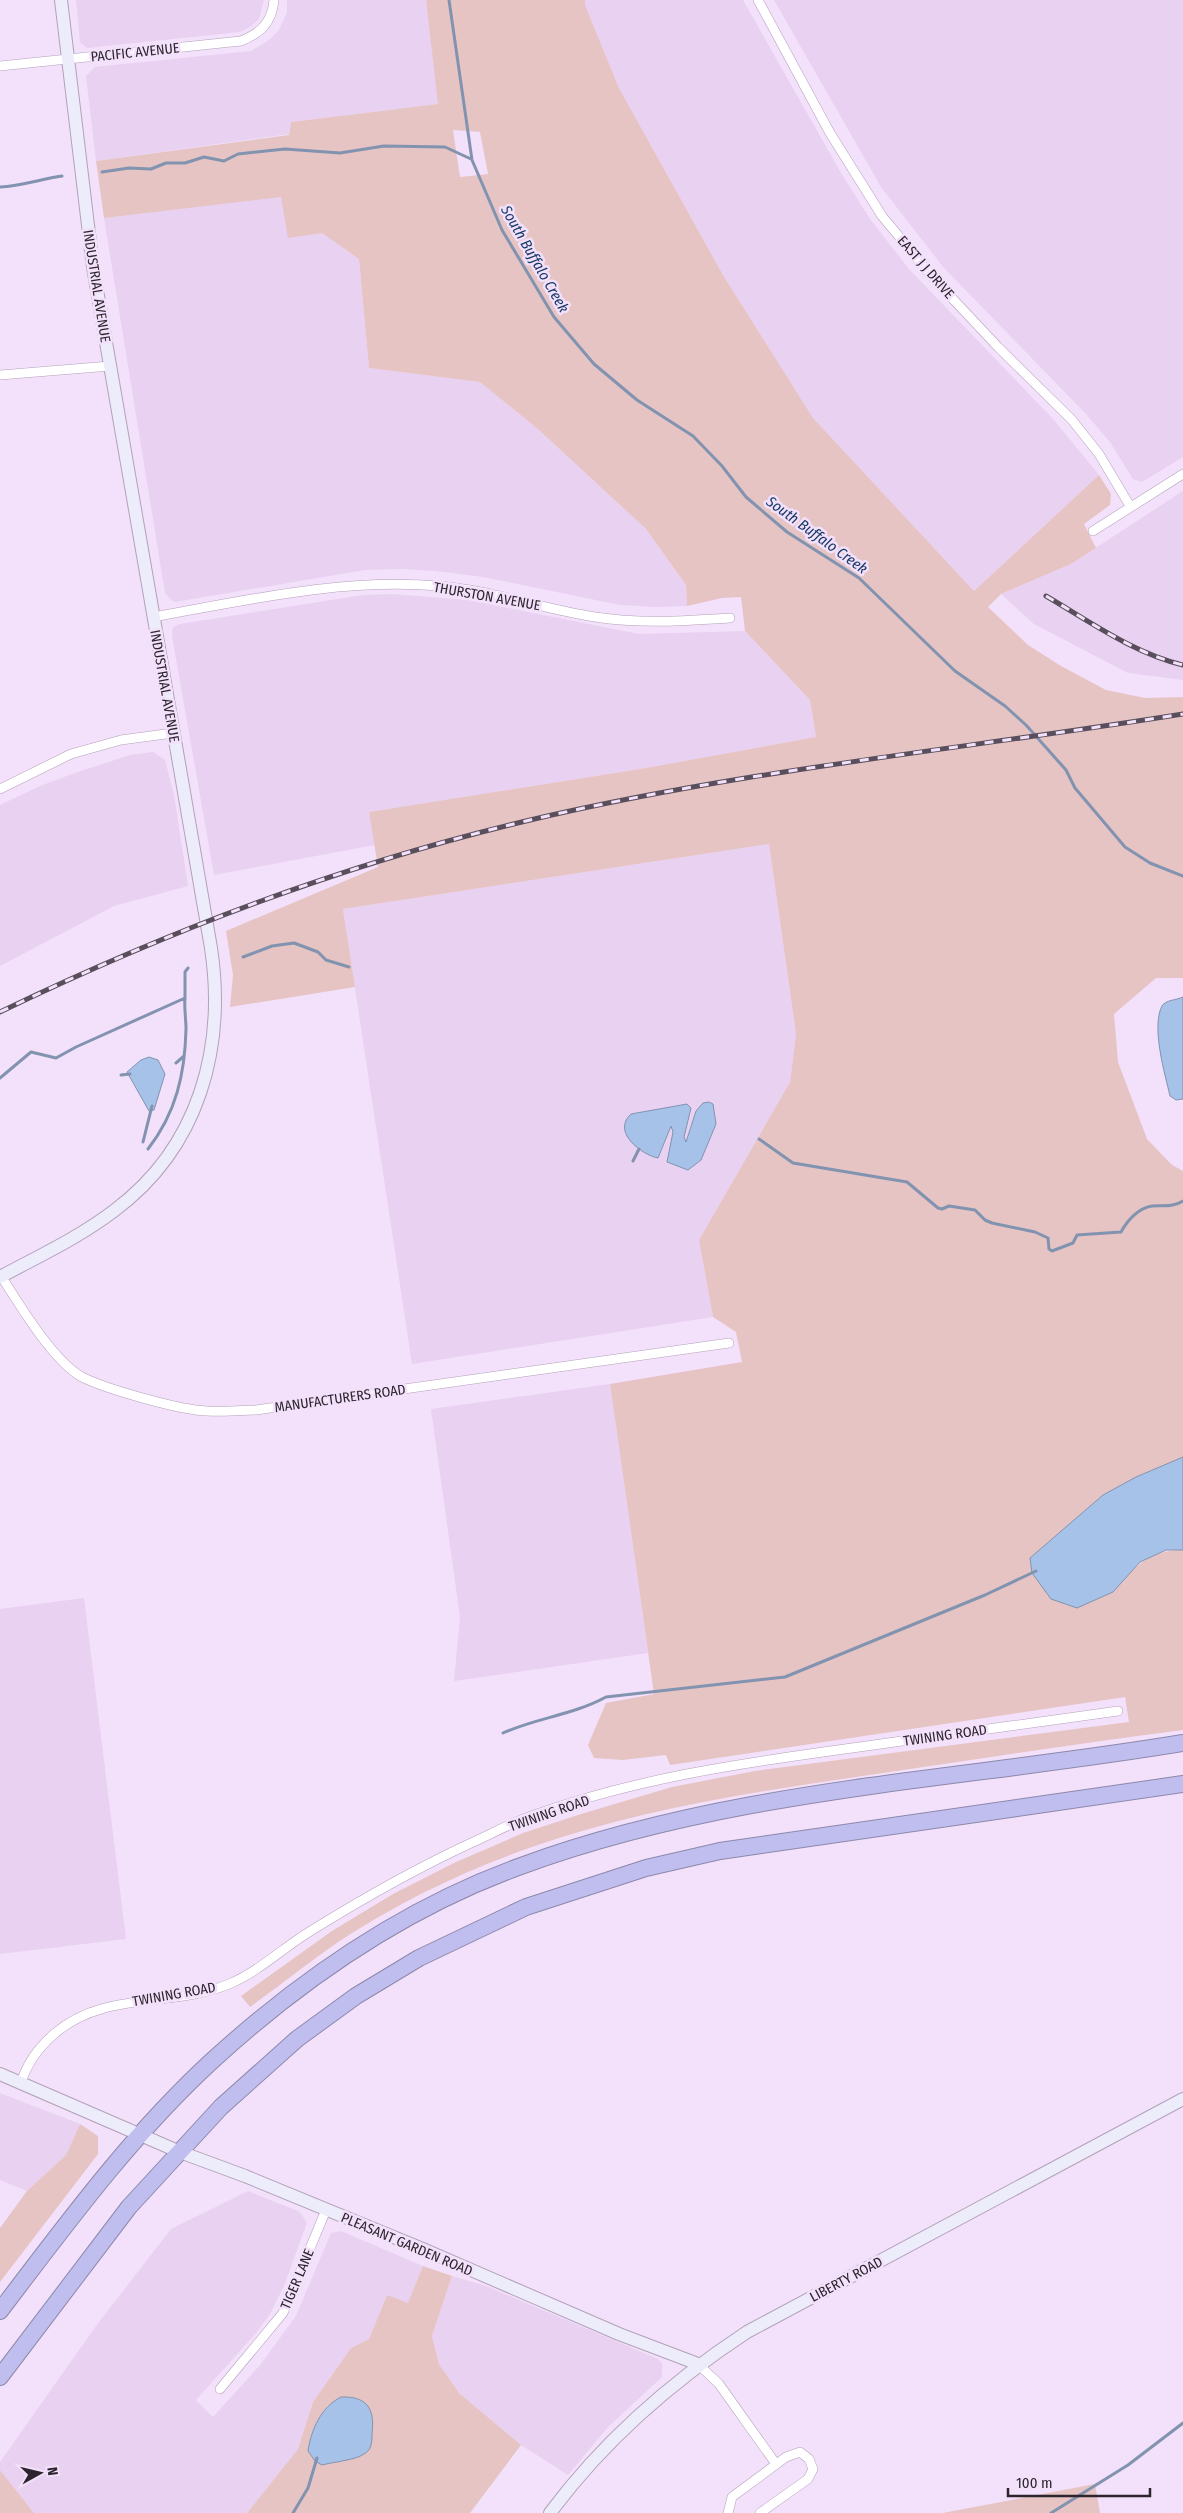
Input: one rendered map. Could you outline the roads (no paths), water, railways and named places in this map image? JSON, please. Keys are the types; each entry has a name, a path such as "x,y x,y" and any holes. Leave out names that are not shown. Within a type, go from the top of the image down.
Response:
{"highway":[{"path":"0,2311 107,2170 139,2134 214,2058 285,1999 358,1947 413,1915 517,1867 586,1844 641,1829 776,1800 1183,1743"},
{"path":"0,2377 129,2207 221,2107 297,2039 356,1996 419,1958 526,1907 637,1871 720,1851 1183,1784"}],"main road":[{"name":"INDUSTRIAL AVENUE","path":"0,1277 96,1224 143,1186 161,1165 184,1129 208,1070 216,1024 216,982 90,241 62,0"},
{"name":"PLEASANT GARDEN ROAD","path":"0,2074 180,2152 245,2176 619,2334 698,2364"},
{"name":"LIBERTY ROAD","path":"550,2513 586,2467 624,2426 698,2364 747,2332 1183,2099"}],"street":[{"name":"PACIFIC AVENUE","path":"0,66 241,41 255,35 265,26 272,13 274,0"},
{"name":"EAST J J DRIVE","path":"758,0 830,133 882,216 941,286 1072,420 1099,454 1130,506"},
{"path":"0,375 110,366"},
{"path":"1093,531 1183,474"},
{"name":"THURSTON AVENUE","path":"154,617 328,587 384,583 441,586 594,617 642,622 730,618"},
{"path":"0,789 71,754 121,740 173,733"},
{"name":"MANUFACTURERS ROAD","path":"0,1277 25,1315 60,1358 81,1376 134,1394 205,1411 256,1410 729,1342"},
{"name":"TWINING ROAD","path":"21,2082 32,2058 45,2042 66,2024 81,2015 122,2003 201,1992 230,1984 306,1933 379,1890 435,1860 525,1818 607,1793 703,1770 1118,1710"},
{"name":"TIGER LANE","path":"220,2389 283,2313 326,2210"},
{"name":"PLEASANT GARDEN ROAD","path":"698,2364 719,2384 776,2464"},
{"path":"728,2513 732,2497 786,2457 800,2452 810,2459 813,2469 808,2479 760,2513"}],"water":[{"path":"1183,997 1183,1099 1176,1100 1170,1096 1162,1063 1158,1026 1162,1006 1168,1001"},
{"path":"149,1057 158,1060 165,1074 154,1110 149,1111 127,1072 141,1060"},
{"path":"709,1102 713,1104 716,1124 701,1160 688,1170 667,1162 673,1132 671,1126 658,1158 637,1148 627,1135 626,1121 631,1114 687,1104 691,1108 684,1137 686,1142 696,1111 703,1103"},
{"path":"1183,1457 1183,1550 1166,1550 1140,1562 1113,1592 1077,1608 1051,1599 1032,1573 1030,1558 1103,1495 1136,1477"},
{"path":"341,2397 358,2399 368,2406 371,2411 373,2425 371,2445 367,2452 360,2456 322,2465 315,2461 308,2451 314,2427 328,2407"}],"waterway":[{"name":"South Buffalo Creek","path":"449,0 472,160 502,230 554,317 594,364 637,400 693,436 722,466 746,497 787,532 859,578 955,671 1005,706 1026,725 1066,770 1075,788 1125,847 1150,863 1183,876"},
{"path":"102,172 129,168 151,169 166,163 185,163 204,157 224,161 238,154 285,149 340,153 384,146 445,147 471,159"},
{"path":"0,187 62,176"},
{"path":"243,957 272,946 294,943 318,952 326,960 349,967"},
{"path":"0,1078 31,1052 56,1058 76,1047 185,998 185,972 188,968"},
{"path":"148,1149 166,1121 181,1077 186,1029 185,998"},
{"path":"176,1063 184,1056"},
{"path":"121,1075 130,1074"},
{"path":"143,1142 152,1106"},
{"path":"759,1139 793,1163 907,1182 938,1208 942,1209 949,1206 975,1210 985,1220 992,1223 1035,1232 1048,1238 1049,1249 1052,1251 1073,1243 1077,1235 1121,1232 1134,1216 1147,1207 1171,1205 1183,1201"},
{"path":"633,1161 639,1149"},
{"path":"503,1733 581,1708 606,1697 785,1677 985,1595 1036,1571"},
{"path":"1051,2513 1128,2465 1183,2423"},
{"path":"293,2513 308,2488 317,2458"}],"railway":[{"path":"1046,596 1129,644 1147,653 1183,665"},
{"path":"0,1012 63,982 192,927 324,879 458,838 607,803 689,788 771,774 1183,714"}]}
